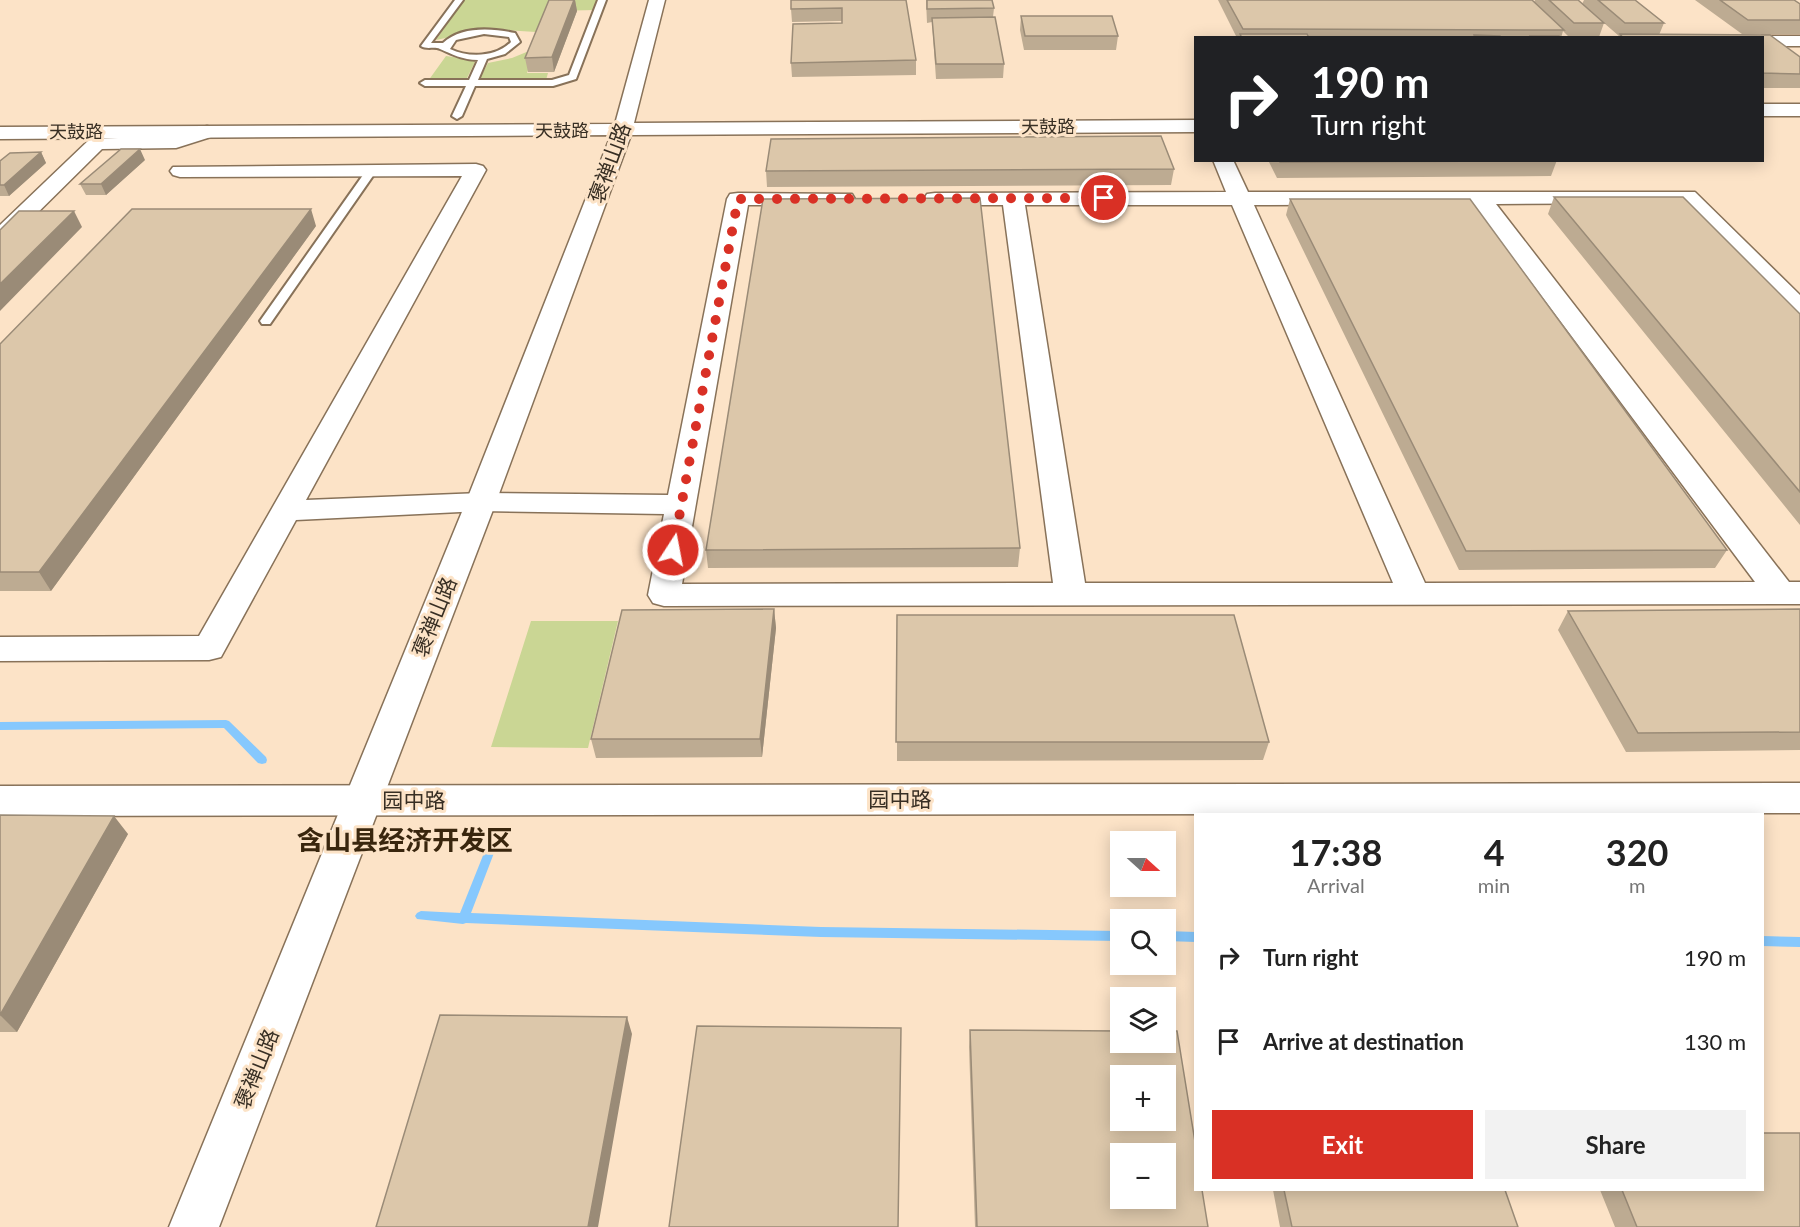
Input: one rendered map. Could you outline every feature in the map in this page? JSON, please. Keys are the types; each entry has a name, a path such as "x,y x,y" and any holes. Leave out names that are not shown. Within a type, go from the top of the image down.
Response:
{"street":[{"name":"褒禅山路","path":"194,1227 481,502 625,123 657,0"},
{"path":"1764,41 1800,41"},
{"path":"1764,110 1800,110"},
{"name":"天鼓路","path":"0,133 207,132 1194,113"},
{"name":"天鼓路","path":"0,118 457,116 625,123 1194,126"},
{"path":"1764,123 1800,123"},
{"path":"0,237 97,143 176,142 207,132"},
{"path":"1224,162 1414,594"},
{"path":"0,649 209,648 476,170 180,171"},
{"path":"918,199 1687,197 1800,309"},
{"path":"1480,198 1790,593"},
{"path":"870,199 738,199 664,595 1790,593"},
{"path":"1013,199 1071,594"},
{"path":"286,511 481,502 681,505"},
{"name":"园中路","path":"0,801 1800,798"}],"lane":[{"path":"445,46 446,50 460,56 484,56 506,51 513,47 516,39 505,33 473,33 453,38 445,46 425,46 459,0"},
{"path":"425,83 553,83 573,77 602,0"},
{"path":"457,116 484,56"},
{"path":"266,321 372,170"}],"green space":[{"path":"464,0 597,0 595,10 552,11 536,32 488,29 436,40"},
{"path":"535,51 527,73 548,73 546,80 479,80 488,63 512,58"},
{"path":"446,56 476,60 466,80 428,81"},
{"path":"531,621 618,621 588,748 491,747"}],"building":[{"path":"549,0 574,0 552,57 525,58"},
{"path":"791,0 906,0 916,60 791,63 793,24 842,23 842,8 791,9"},
{"path":"927,0 992,0 994,8 927,9"},
{"path":"1227,0 1532,0 1564,30 1243,29"},
{"path":"1549,0 1578,0 1604,23 1574,23"},
{"path":"1598,0 1635,0 1664,23 1625,23"},
{"path":"1720,0 1794,0 1800,4 1800,20 1748,20"},
{"path":"1021,16 1112,16 1118,36 1025,36"},
{"path":"995,17 1004,64 936,64 932,18"},
{"path":"1240,34 1307,34 1308,36 1241,36"},
{"path":"1620,34 1770,35 1800,57 1800,74 1764,73 1764,36 1622,36"},
{"path":"1161,136 1174,169 766,171 771,139"},
{"path":"121,149 140,149 101,184 80,184"},
{"path":"41,152 4,185 0,185 0,161 10,153"},
{"path":"1554,197 1683,197 1800,314 1800,492"},
{"path":"980,198 1020,548 706,550 763,199"},
{"path":"1290,199 1470,199 1727,550 1466,551"},
{"path":"132,209 311,209 39,572 0,572 0,344"},
{"path":"19,211 74,211 0,284 0,230"},
{"path":"774,609 760,739 591,739 622,610"},
{"path":"1800,609 1800,732 1638,733 1568,611"},
{"path":"897,615 1234,615 1269,742 896,742"},
{"path":"0,815 114,816 0,1015"},
{"path":"440,1015 627,1017 588,1227 376,1227"},
{"path":"697,1026 901,1028 898,1227 669,1227"},
{"path":"970,1030 1110,1031 1110,1053 1176,1053 1177,1031 1194,1136 1194,1191 1202,1191 1208,1227 977,1227"},
{"path":"1764,1133 1800,1133 1800,1227 1637,1227 1622,1191 1764,1191"},
{"path":"1284,1191 1505,1191 1518,1227 1292,1227"}],"waterway":[{"path":"0,726 226,724 262,760"},
{"path":"464,918 489,853"},
{"path":"421,916 464,918"},
{"path":"464,918 821,932 1110,936"},
{"path":"1176,936 1194,937"},
{"path":"1764,941 1800,942"}],"district":[{"name":"含山县经济开发区","path":"405,841"}],"route":[{"path":"673,550 738,199 1104,198"}]}
